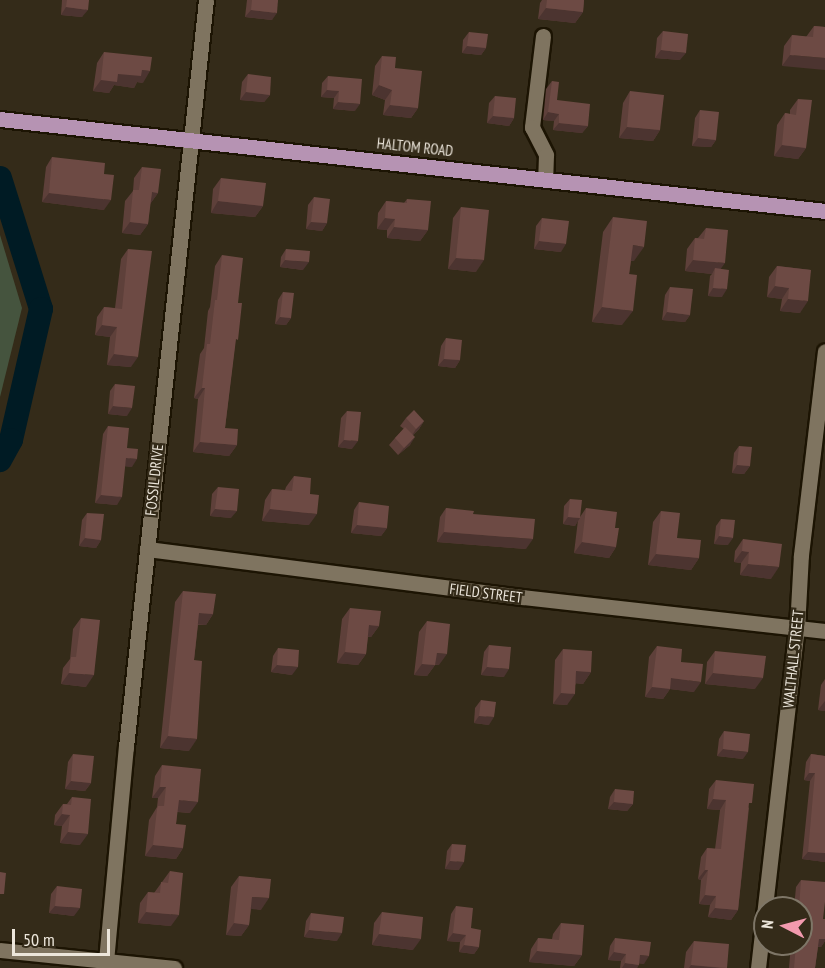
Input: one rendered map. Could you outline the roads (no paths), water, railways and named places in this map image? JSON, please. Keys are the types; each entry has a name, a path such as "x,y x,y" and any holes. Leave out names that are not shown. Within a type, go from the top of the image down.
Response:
{"main road":[{"name":"HALTOM ROAD","path":"0,119 825,211"}],"street":[{"name":"FOSSIL DRIVE","path":"106,961 147,549 206,0"},
{"path":"543,36 532,127 546,155 545,179"},
{"name":"WALTHALL STREET","path":"758,968 797,628 801,555 825,351"},
{"name":"FIELD STREET","path":"147,549 522,597 825,631"},
{"path":"0,950 50,962 106,961 174,968"}],"waterway":[{"path":"0,178 41,309 11,440 0,460"}]}
